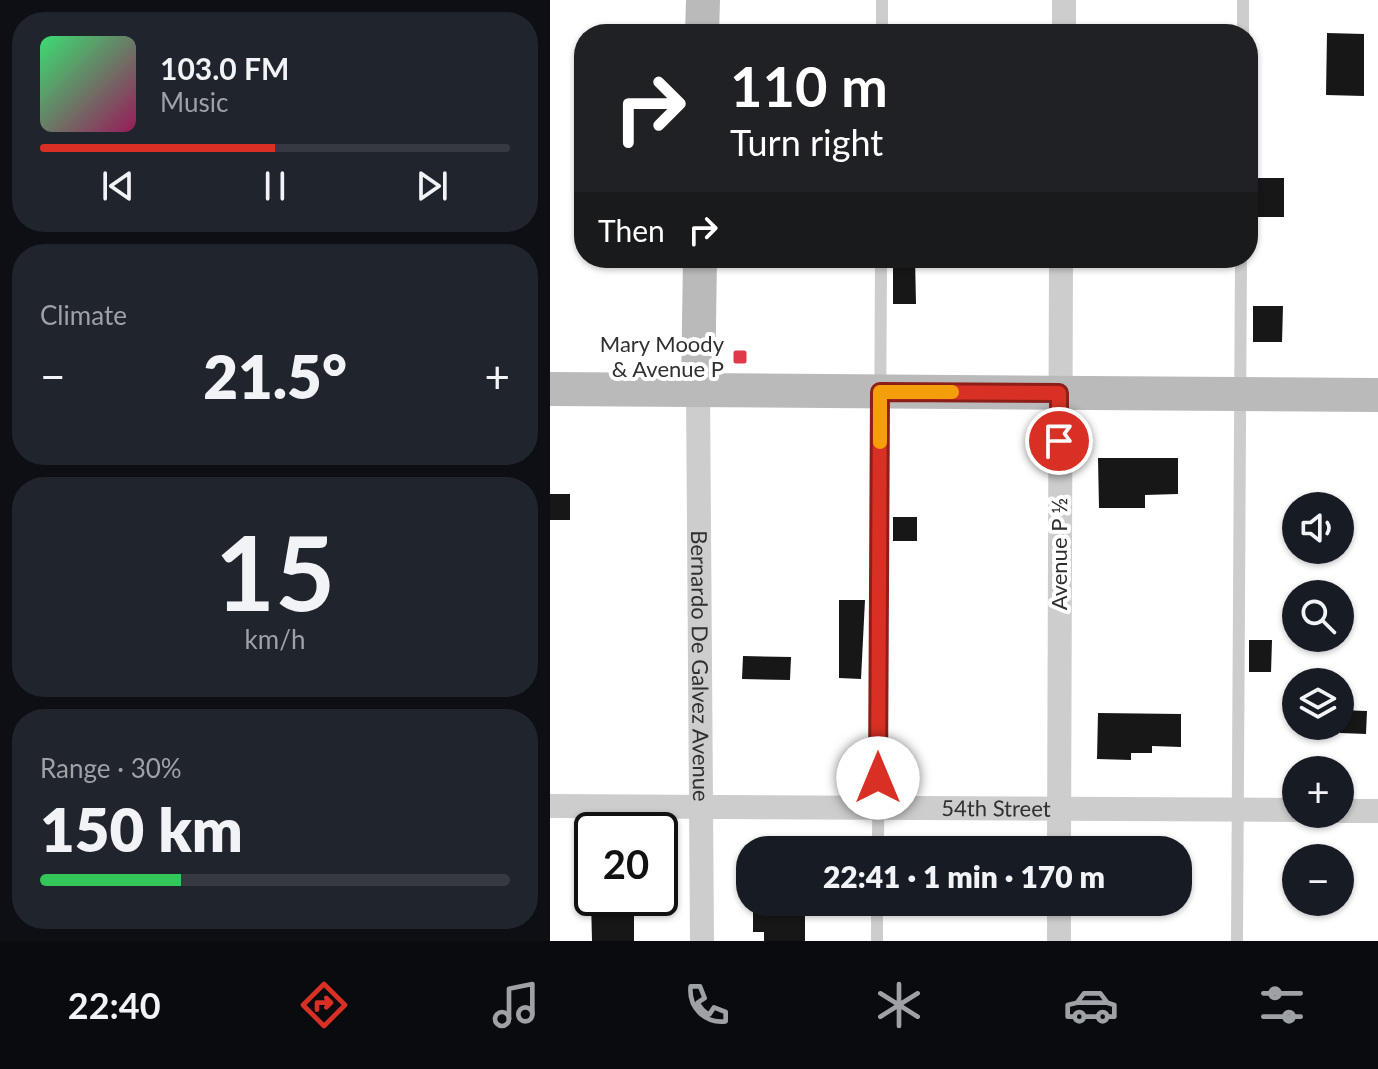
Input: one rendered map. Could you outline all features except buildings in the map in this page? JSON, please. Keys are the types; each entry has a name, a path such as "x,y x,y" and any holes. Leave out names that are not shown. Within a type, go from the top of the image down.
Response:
{"main road":[{"path":"702,24 703,0"},
{"path":"698,390 700,268"},
{"path":"550,389 1378,395"}],"street":[{"path":"1064,0 1064,24"},
{"name":"Avenue P ½","path":"1059,836 1061,268"},
{"name":"Bernardo De Galvez Avenue","path":"698,390 702,941"},
{"name":"54th Street","path":"550,806 1282,810"},
{"path":"1354,811 1378,811"},
{"path":"1059,916 1059,941"}],"lane":[{"path":"882,0 882,24"},
{"path":"1243,0 1243,24"},
{"path":"878,836 881,268"},
{"path":"1237,941 1241,268"},
{"path":"877,916 877,941"}],"slow traffic":[{"path":"880,442 880,392 952,392"}],"place":[{"name":"Mary Moody & Avenue P","path":"740,357"}],"route":[{"path":"878,778 880,392 1059,393 1059,441"}]}
